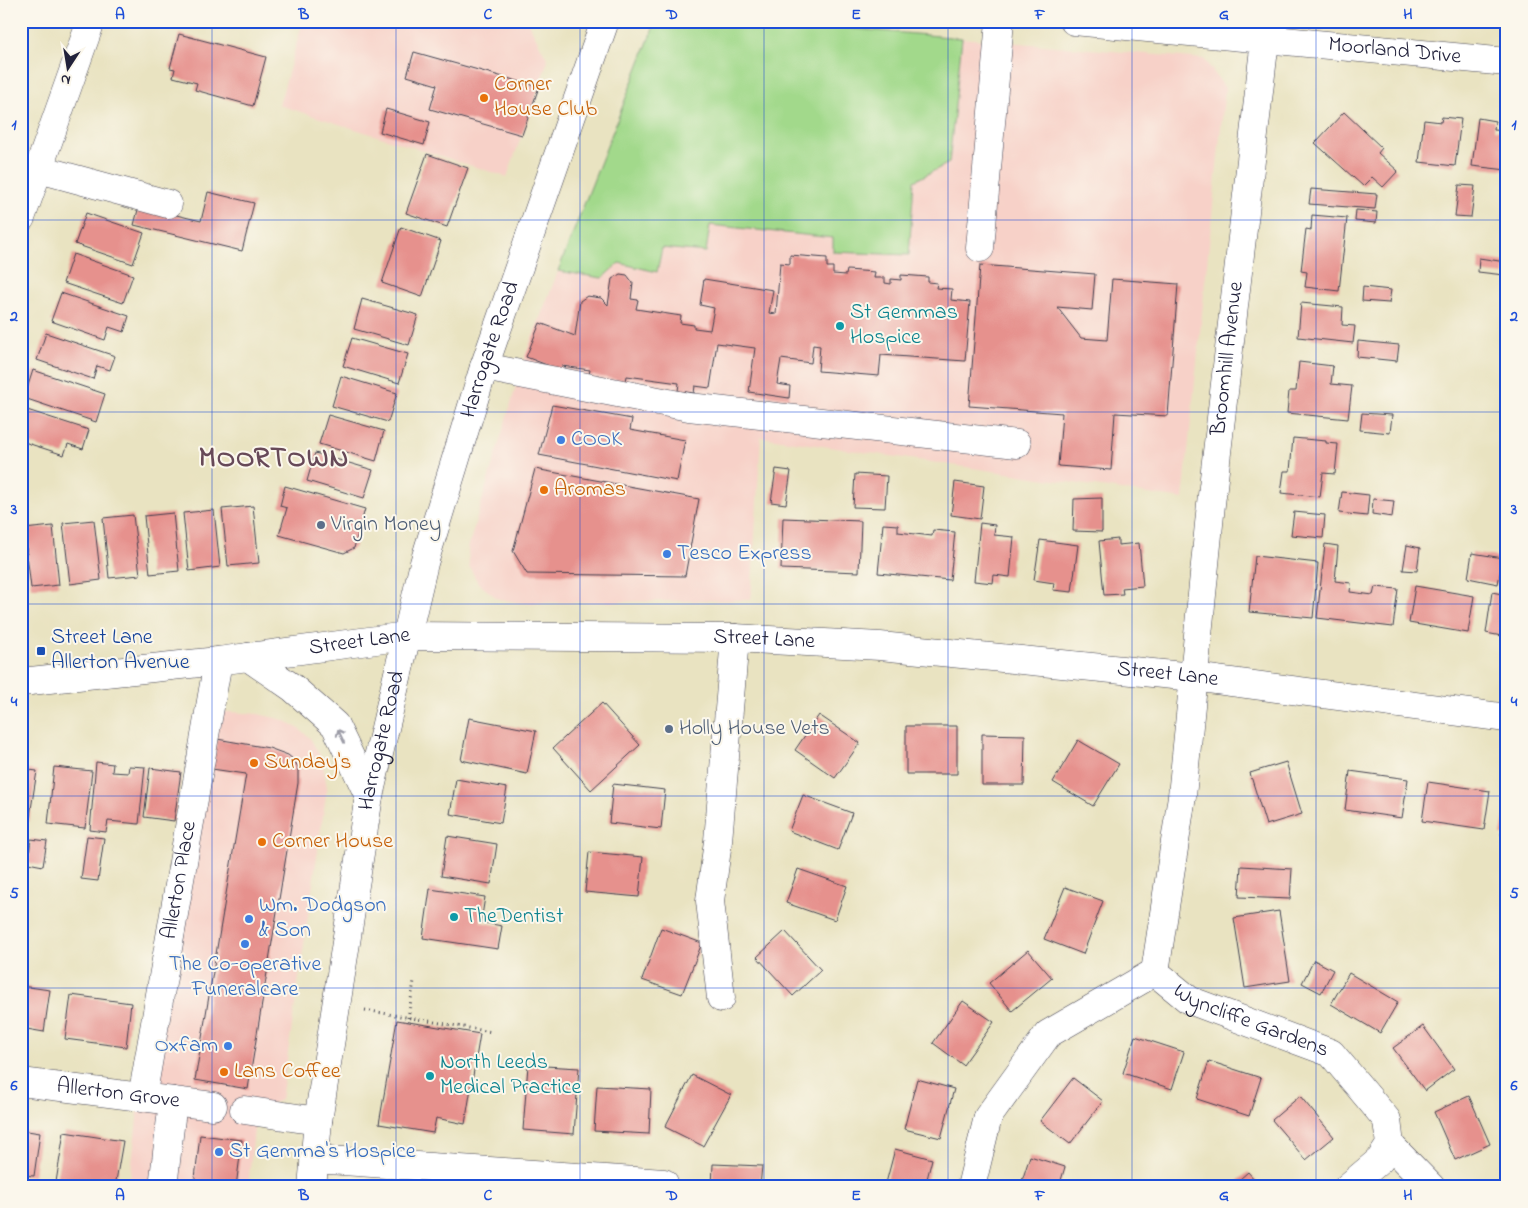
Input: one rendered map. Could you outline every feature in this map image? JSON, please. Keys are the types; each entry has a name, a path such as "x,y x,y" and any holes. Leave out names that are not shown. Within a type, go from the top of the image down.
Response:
{"street":[{"path":"21,218 91,21"},
{"name":"Harrogate Road","path":"312,1187 318,1121 369,796 424,563 484,367 605,21"},
{"path":"980,248 1000,21"},
{"name":"Moorland Drive","path":"1074,21 1248,33 1507,62"},
{"name":"Broomhill Avenue","path":"1193,677 1211,504 1248,33"},
{"path":"38,169 168,204"},
{"path":"484,367 689,407 1018,444"},
{"name":"Street Lane","path":"21,682 218,661 406,636 735,638 880,646 1193,677 1507,718"},
{"path":"721,998 710,901 718,840 735,638"},
{"path":"248,657 293,688 335,725 369,796"},
{"name":"Allerton Place","path":"142,1098 218,661"},
{"name":"Wyncliffe Gardens","path":"1156,972 1182,796 1193,677"},
{"name":"Wyncliffe Gardens","path":"1156,972 1189,1000 1331,1053 1387,1120 1390,1145"},
{"name":"Wyncliffe Gardens","path":"971,1187 988,1117 1048,1034 1156,972"},
{"name":"Allerton Grove","path":"21,1082 213,1106"},
{"path":"163,1187 174,1102"},
{"path":"244,1110 318,1121"},
{"path":"1348,1187 1380,1160 1390,1145 1430,1187"},
{"path":"314,1159 420,1176 664,1183"}],"path":[{"path":"408,1018 414,981"},
{"path":"336,1006 492,1032"}],"shaded area":[{"path":"303,21 527,21 548,60 507,177 279,105"},
{"path":"656,21 763,21 1204,59 1225,88 1183,499 761,437 751,600 522,603 498,599 478,583 469,566 468,548 525,356"},
{"path":"202,710 258,714 284,720 310,738 322,759 327,788 281,1100 256,1111 248,1187 129,1187 143,1069"}],"green space":[{"path":"656,21 763,21 962,38 949,163 914,181 909,255 833,252 833,238 710,225 706,252 662,248 657,272 619,263 602,278 558,271"}],"building":[{"path":"179,34 266,57 253,106 195,90 197,83 173,77 175,69 170,68"},
{"name":"Corner House Club","path":"414,52 539,87 522,135 430,109 437,85 407,76"},
{"path":"386,109 430,122 424,145 380,132"},
{"path":"1344,112 1382,148 1378,153 1398,171 1383,187 1372,177 1363,186 1315,143"},
{"path":"1442,117 1461,119 1455,166 1419,162 1424,120 1441,122"},
{"path":"1478,118 1495,121 1494,130 1507,131 1507,170 1472,166"},
{"path":"427,154 468,168 447,227 406,213"},
{"path":"1459,185 1475,186 1471,217 1455,216"},
{"path":"1311,189 1377,194 1375,209 1309,204"},
{"path":"208,192 254,203 242,251 134,225 139,206 201,221"},
{"path":"1356,210 1377,212 1376,223 1355,221"},
{"path":"86,213 144,233 133,264 75,244"},
{"path":"1312,215 1347,218 1339,291 1305,287 1307,272 1301,271 1306,229 1311,230"},
{"path":"401,227 441,241 422,297 382,283"},
{"path":"73,254 133,275 123,303 63,283"},
{"name":"St Gemmas Hospice","path":"790,255 827,258 827,267 833,267 833,274 846,275 847,270 875,272 874,278 885,278 885,283 891,284 891,279 901,280 901,275 928,277 928,282 937,283 936,288 952,289 951,300 970,302 965,361 881,355 879,376 818,371 820,346 813,345 811,363 781,359 777,384 790,386 789,398 749,392 755,348 717,343 710,388 695,386 694,393 678,391 679,383 627,376 626,381 589,375 590,370 562,366 560,370 526,357 540,323 575,336 580,301 587,296 601,298 608,305 612,279 620,274 627,275 633,283 631,299 638,300 636,309 681,316 680,323 694,325 694,328 710,330 714,308 700,305 704,279 773,290 769,313 776,314 780,263 790,264"},
{"path":"1479,258 1506,262 1504,275 1478,272"},
{"path":"980,265 1095,274 1092,310 1057,307 1081,338 1107,340 1112,279 1178,284 1168,416 1115,413 1111,470 1058,466 1062,413 969,406"},
{"path":"1363,287 1391,290 1389,303 1362,301"},
{"path":"61,293 129,316 124,332 109,327 105,340 51,321"},
{"path":"362,299 418,315 409,345 354,329"},
{"path":"1301,303 1343,307 1342,325 1355,326 1353,343 1298,337"},
{"path":"46,333 115,356 110,370 97,366 93,379 37,360"},
{"path":"352,338 408,354 399,383 343,366"},
{"path":"1358,341 1399,345 1397,361 1357,357"},
{"path":"1299,362 1333,366 1331,384 1352,386 1348,419 1287,413 1289,391 1296,391"},
{"path":"33,370 105,394 96,422 24,398"},
{"path":"341,376 397,393 388,422 332,406"},
{"path":"552,405 632,419 630,430 685,440 677,481 539,455"},
{"path":"21,408 89,430 83,449 68,444 64,455 21,441"},
{"path":"1362,413 1392,415 1390,433 1360,430"},
{"path":"328,415 384,431 376,461 319,444"},
{"path":"1293,438 1338,444 1335,474 1323,473 1320,497 1281,493 1284,471 1290,471"},
{"path":"315,453 373,470 364,498 307,481"},
{"path":"535,469 699,499 685,576 527,574 513,551"},
{"path":"776,469 791,471 786,504 771,502"},
{"path":"855,474 887,476 885,508 853,507"},
{"path":"955,482 984,486 980,519 951,515"},
{"name":"Virgin Money","path":"285,486 365,509 354,548 344,553 279,535 287,508 280,506"},
{"path":"1342,492 1369,495 1367,516 1339,513"},
{"path":"1102,498 1102,532 1073,531 1074,499"},
{"path":"1373,499 1394,501 1392,517 1372,514"},
{"path":"253,506 259,563 228,566 222,509"},
{"path":"214,510 220,567 189,571 183,513"},
{"path":"1294,512 1325,515 1323,538 1291,535"},
{"path":"173,513 179,571 150,574 144,516"},
{"path":"133,515 140,575 109,578 103,518"},
{"path":"783,518 861,521 859,572 781,569"},
{"path":"94,520 101,580 70,584 63,523"},
{"path":"980,523 995,525 994,535 1014,537 1010,577 994,575 993,583 974,581"},
{"path":"883,524 898,525 898,532 932,536 933,530 955,532 950,580 878,573"},
{"path":"53,526 59,585 31,588 24,529"},
{"path":"1118,539 1118,545 1139,543 1143,586 1122,588 1123,594 1104,595 1099,541"},
{"path":"1040,540 1078,545 1072,592 1053,590 1054,583 1034,580"},
{"path":"1325,544 1338,546 1335,581 1351,583 1350,592 1373,595 1375,587 1398,589 1393,627 1317,618"},
{"path":"1407,545 1420,548 1417,571 1403,570"},
{"path":"1472,553 1503,558 1498,584 1468,578"},
{"path":"1255,556 1318,563 1313,618 1249,612"},
{"path":"1415,586 1474,596 1468,633 1409,623"},
{"path":"1492,592 1507,595 1507,637 1486,633"},
{"path":"602,703 640,745 591,790 553,748"},
{"path":"819,715 860,743 835,778 795,750"},
{"path":"469,718 536,731 527,774 461,760"},
{"path":"906,726 957,726 957,774 906,774"},
{"path":"982,734 1025,735 1024,785 982,785"},
{"path":"217,739 269,748 288,755 298,767 298,783 248,1089 195,1080 246,774 212,769"},
{"path":"1078,740 1119,764 1093,806 1053,782"},
{"path":"96,762 113,764 112,772 128,773 129,766 145,767 139,824 108,821 106,832 90,830"},
{"path":"1286,762 1302,814 1266,825 1250,773"},
{"path":"54,767 92,771 85,828 48,824"},
{"path":"150,768 181,772 174,821 144,817"},
{"path":"21,769 37,771 29,822 21,821"},
{"path":"1350,771 1408,779 1402,818 1345,810"},
{"path":"456,779 507,788 501,823 450,814"},
{"path":"1428,782 1490,791 1484,830 1422,821"},
{"path":"613,784 665,790 661,829 609,823"},
{"path":"803,795 852,813 838,850 789,831"},
{"path":"1506,806 1507,835 1501,835"},
{"path":"87,836 104,838 98,881 81,879"},
{"path":"447,836 497,844 491,884 441,876"},
{"path":"31,839 47,841 43,866 28,863"},
{"path":"589,852 643,857 639,897 585,892"},
{"path":"1241,866 1292,869 1290,899 1239,897"},
{"path":"798,869 847,886 835,920 786,903"},
{"path":"1065,887 1103,901 1083,954 1044,939"},
{"name":"TheDentist","path":"430,889 485,897 481,922 502,926 498,949 423,938"},
{"path":"1279,911 1290,981 1245,988 1234,918"},
{"path":"661,928 702,943 682,994 642,980"},
{"path":"785,931 821,970 793,996 757,957"},
{"path":"1028,950 1052,978 1012,1011 989,983"},
{"path":"1314,960 1333,970 1321,993 1302,983"},
{"path":"1349,973 1398,1002 1380,1033 1331,1004"},
{"path":"21,986 50,990 44,1032 21,1028"},
{"path":"71,995 131,1003 126,1047 65,1039"},
{"path":"963,1001 994,1022 963,1065 933,1043"},
{"name":"North Leeds Medical Practice","path":"397,1020 480,1034 465,1124 436,1118 433,1133 379,1124"},
{"path":"1423,1026 1454,1069 1425,1091 1393,1048"},
{"path":"1135,1036 1184,1052 1172,1089 1123,1073"},
{"path":"1209,1061 1261,1078 1249,1116 1197,1099"},
{"path":"528,1065 579,1068 574,1134 523,1130"},
{"path":"692,1075 731,1095 703,1146 665,1127"},
{"path":"1073,1078 1103,1101 1070,1144 1040,1121"},
{"path":"917,1079 954,1089 941,1138 904,1129"},
{"path":"597,1086 651,1089 649,1134 594,1131"},
{"path":"1300,1096 1334,1137 1306,1160 1272,1120"},
{"path":"1469,1096 1490,1144 1455,1160 1434,1112"},
{"path":"21,1130 40,1133 34,1176 21,1175"},
{"path":"64,1132 123,1141 115,1187 86,1187 56,1182"},
{"path":"200,1135 242,1140 236,1187 194,1187"},
{"path":"895,1149 932,1159 925,1187 885,1187"},
{"path":"1030,1156 1065,1167 1059,1187 1020,1187"},
{"path":"713,1164 762,1166 760,1187 712,1187"},
{"path":"1248,1172 1261,1187 1231,1187"}],"place":[{"name":"Corner House Club","path":"484,98"},
{"name":"St Gemmas Hospice","path":"840,326"},
{"name":"COOK","path":"561,440"},
{"name":"Aromas","path":"544,490"},
{"name":"Virgin Money","path":"321,525"},
{"name":"Tesco Express","path":"667,554"},
{"name":"Street Lane Allerton Avenue","path":"41,651"},
{"name":"Holly House Vets","path":"669,729"},
{"name":"Sunday's","path":"254,763"},
{"name":"Corner House","path":"262,842"},
{"name":"TheDentist","path":"454,917"},
{"name":"Wm. Dodgson & Son","path":"249,919"},
{"name":"The Co-operative Funeralcare","path":"245,944"},
{"name":"Oxfam","path":"228,1046"},
{"name":"Lans Coffee","path":"224,1072"},
{"name":"North Leeds Medical Practice","path":"430,1076"},
{"name":"St Gemma's Hospice","path":"219,1152"}],"district":[{"name":"MOORTOWN","path":"274,459"}]}
